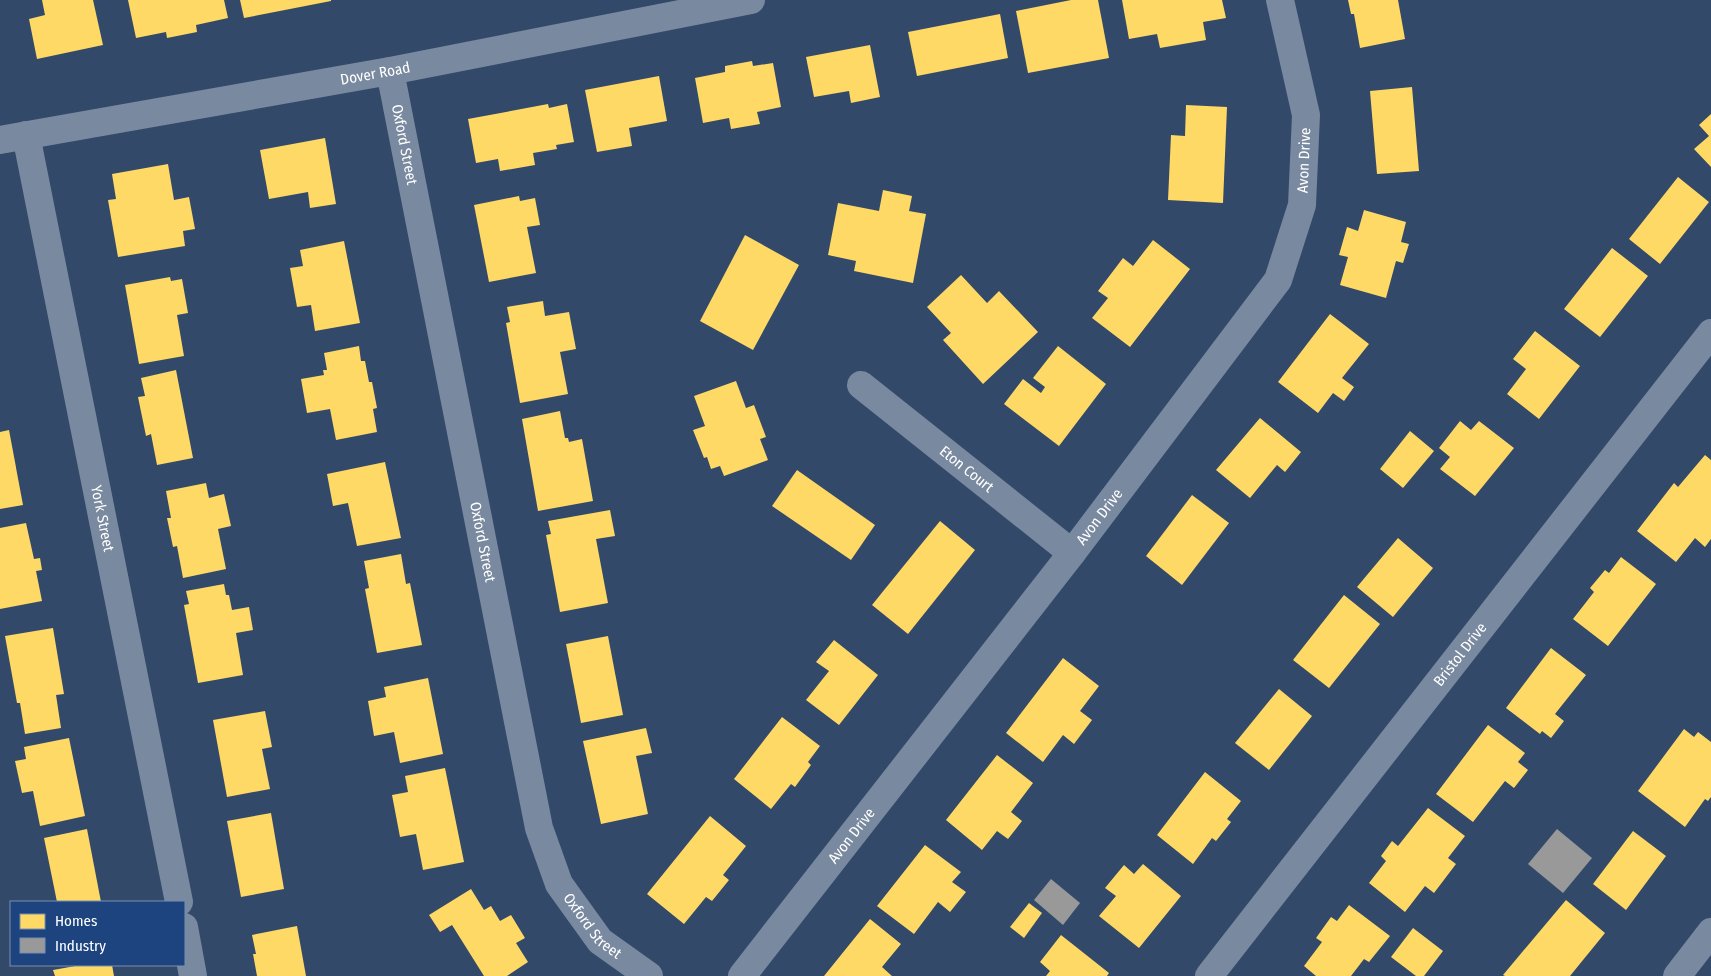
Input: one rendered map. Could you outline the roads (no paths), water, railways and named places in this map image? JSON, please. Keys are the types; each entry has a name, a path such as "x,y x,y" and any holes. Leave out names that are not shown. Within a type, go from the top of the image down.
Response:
{"street":[{"name":"Dover Road","path":"13,138 390,71 750,0"},
{"name":"Avon Drive","path":"742,976 1072,553 1278,280 1302,205 1306,115 1280,0"},
{"name":"Oxford Street","path":"390,71 539,828 560,884 600,941 649,976"},
{"name":"York Street","path":"13,138 179,901"},
{"name":"Bristol Drive","path":"1209,976 1711,333"},
{"name":"Eton Court","path":"860,385 1072,553"},
{"path":"185,932 194,976"},
{"path":"1677,976 1711,932"}]}
